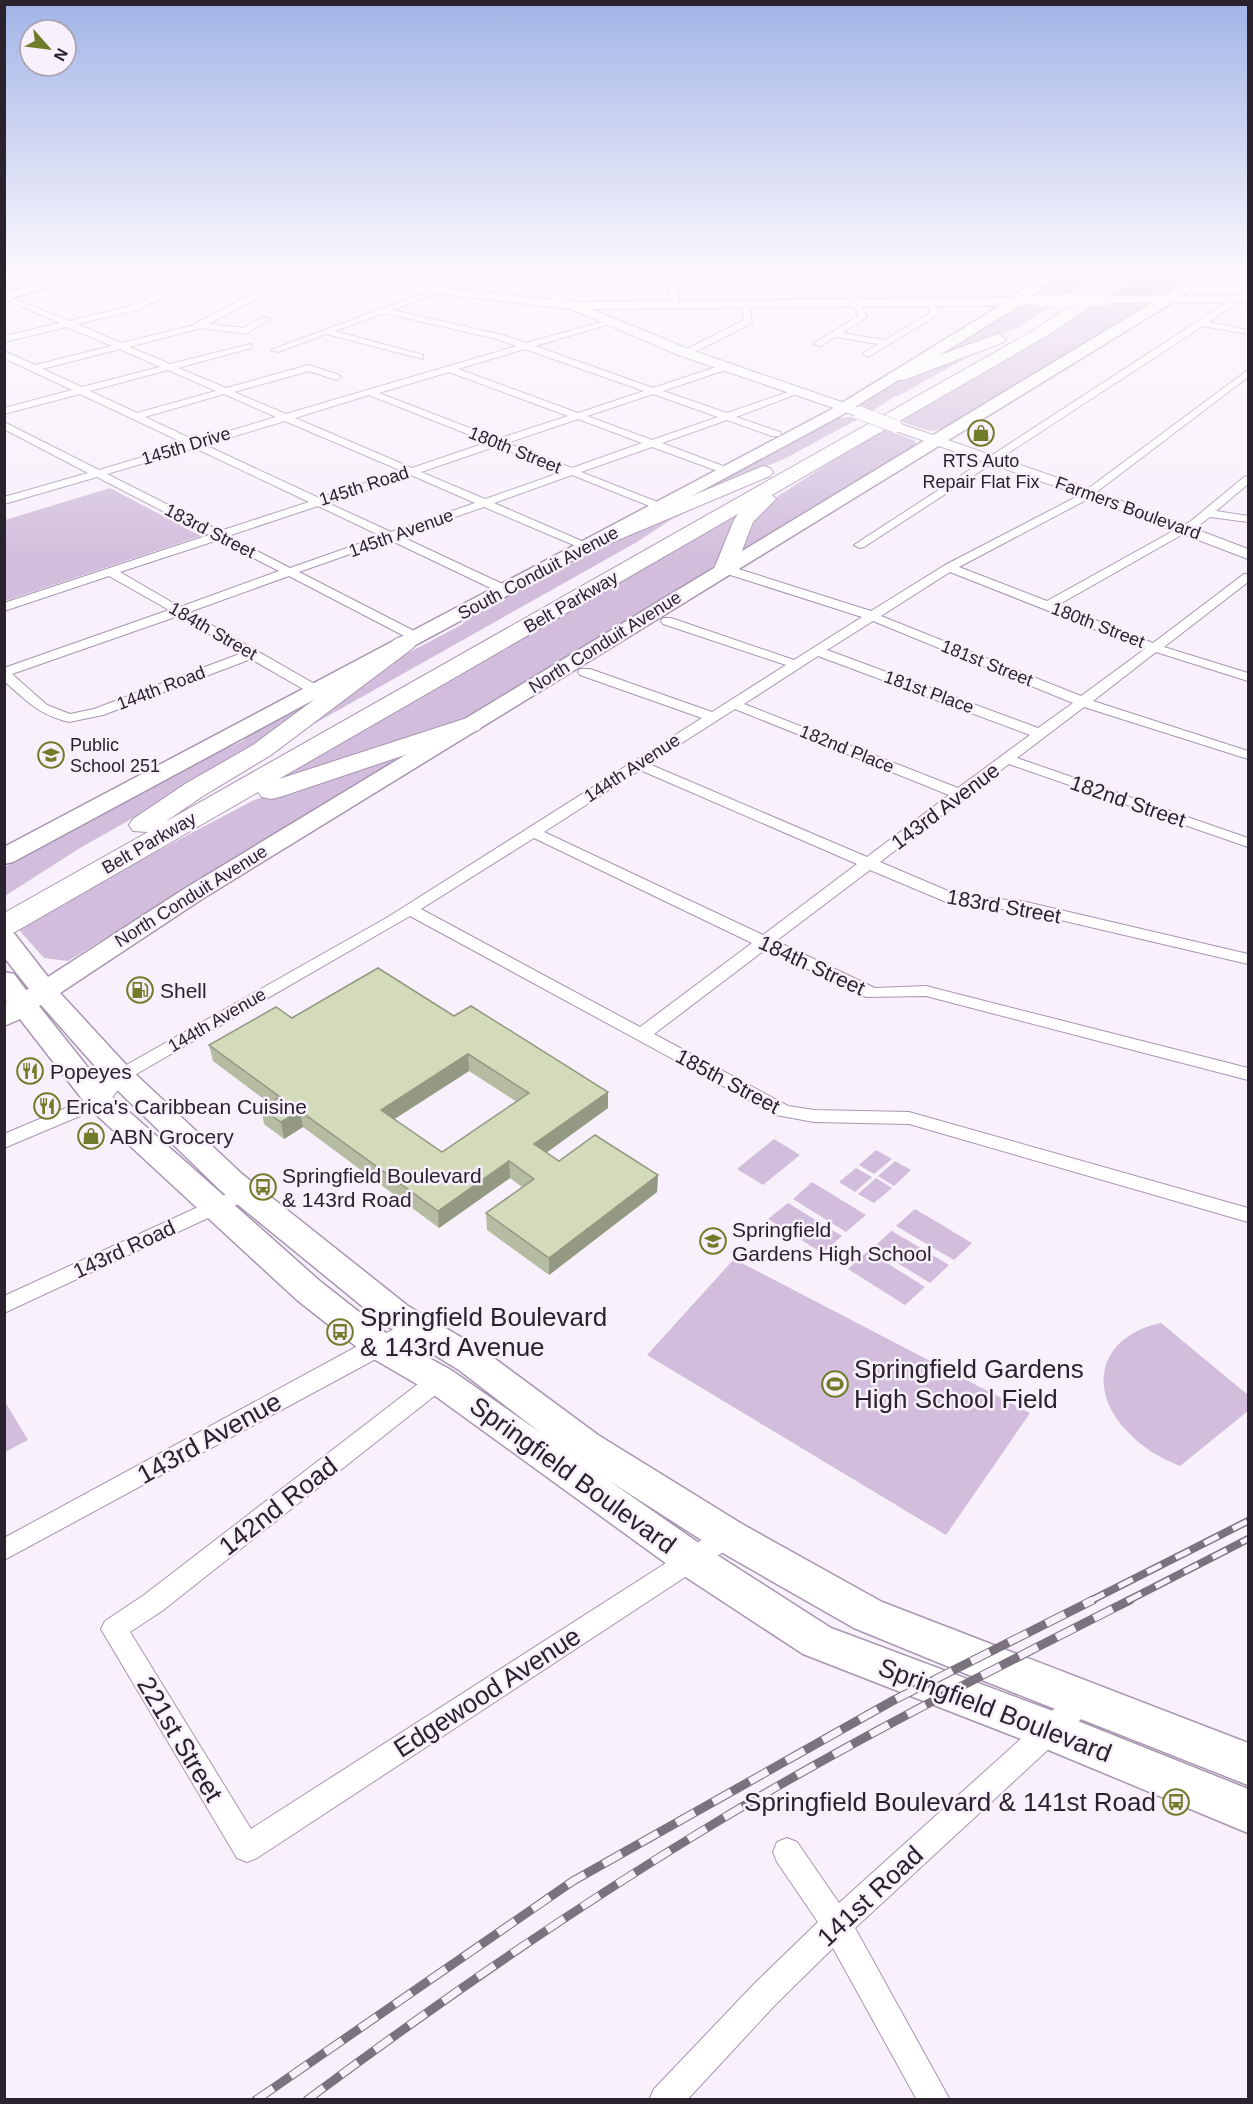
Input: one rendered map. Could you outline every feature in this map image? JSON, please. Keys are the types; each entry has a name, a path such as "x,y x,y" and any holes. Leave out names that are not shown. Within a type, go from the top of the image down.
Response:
{"highway":[{"path":"898,376 921,367"},
{"name":"Belt Parkway","path":"4,926 128,846 959,367"},
{"name":"Belt Parkway","path":"4,905 128,846 980,367"},
{"path":"725,569 748,515 771,495 834,451"},
{"path":"587,547 807,454"},
{"path":"128,846 194,790 262,750 410,640"},
{"path":"128,846 262,794 470,725"}],"main road":[{"name":"Farmers Boulevard","path":"726,367 1088,493 1248,554"},
{"name":"South Conduit Avenue","path":"4,857 727,471 852,411 912,367"},
{"name":"North Conduit Avenue","path":"19,997 193,894 1056,367"},
{"name":"Springfield Boulevard","path":"12,946 19,997 110,1089 230,1200 309,1291 379,1346 439,1380 692,1560 817,1641 1050,1730 1248,1811"},
{"name":"Springfield Boulevard","path":"230,1200 414,1328 471,1359 585,1446 728,1536 868,1615 1248,1764"}],"street":[{"path":"4,411 169,367"},
{"path":"170,367 587,547"},
{"name":"145th Drive","path":"4,501 456,367"},
{"path":"585,367 776,434"},
{"name":"145th Road","path":"4,607 724,367"},
{"path":"860,545 1134,367"},
{"path":"34,368 505,590"},
{"path":"136,416 309,368 336,377"},
{"path":"450,369 727,471"},
{"name":"144th Avenue","path":"4,1142 110,1089 394,920 949,567 1088,493 1248,373"},
{"name":"180th Street","path":"369,392 661,507"},
{"name":"145th Avenue","path":"4,673 797,392"},
{"name":"183rd Street","path":"4,425 289,572 410,640"},
{"path":"1048,606 1184,529 1208,513 1248,478"},
{"path":"1208,513 1248,519"},
{"name":"180th Street","path":"949,567 1155,648 1248,676"},
{"name":"181st Street","path":"725,569 872,616 1083,702 1248,755"},
{"name":"184th Street","path":"111,572 315,690"},
{"name":"143rd Avenue","path":"642,1034 1248,577"},
{"path":"667,621 794,664"},
{"name":"181st Place","path":"817,651 1041,734"},
{"name":"144th Road","path":"4,673 42,708 69,718 98,712 252,654"},
{"path":"585,672 712,717"},
{"name":"182nd Place","path":"733,704 960,794"},
{"name":"182nd Street","path":"1007,759 1248,843"},
{"name":"183rd Street","path":"637,764 957,901 1022,906 1248,959"},
{"name":"184th Street","path":"533,832 872,993 926,992 1248,1074"},
{"name":"185th Street","path":"409,909 783,1112 815,1117 886,1115 909,1118 1248,1215"},
{"name":"143rd Road","path":"4,1305 230,1200"},
{"name":"143rd Avenue","path":"4,1550 414,1328"},
{"name":"142nd Road","path":"114,1629 153,1603 439,1380"},
{"name":"Edgewood Avenue","path":"247,1848 728,1536"},
{"name":"221st Street","path":"114,1629 247,1848"},
{"name":"141st Road","path":"665,2100 709,2050 837,1925 1083,1700"},
{"path":"787,1852 837,1925 934,2100"}],"shaded area":[{"path":"936,367 950,367 895,396 871,412 860,406 902,380"},
{"path":"991,367 1046,367 944,429 930,431 899,421"},
{"path":"838,418 858,419 784,459 688,498"},
{"path":"886,430 914,440 917,445 747,548 739,546 749,521 763,506 869,437"},
{"path":"110,488 201,536 5,601 5,520"},
{"path":"720,496 672,519 637,542 303,730 391,662 461,625 475,613 645,525"},
{"path":"749,506 720,561 707,571 443,730 291,777 284,775"},
{"path":"306,705 311,707 241,757 80,848 5,896 5,867 209,756 245,740 243,738"},
{"path":"404,755 68,961 44,958 19,930 74,895 254,800 302,783"},
{"path":"774,1139 800,1155 763,1185 737,1169"},
{"path":"876,1150 892,1159 874,1174 859,1165"},
{"path":"895,1161 911,1170 894,1186 878,1176"},
{"path":"856,1168 872,1177 855,1192 839,1182"},
{"path":"876,1178 892,1188 874,1203 858,1194"},
{"path":"812,1182 866,1215 846,1232 793,1199"},
{"path":"788,1203 842,1236 822,1253 768,1219"},
{"path":"915,1209 972,1243 954,1260 896,1226"},
{"path":"892,1230 949,1265 930,1283 873,1248"},
{"path":"868,1251 925,1287 905,1305 848,1269"},
{"name":"Springfield Gardens High School Field","path":"734,1259 1030,1413 946,1535 647,1355"},
{"path":"1161,1323 1248,1395 1248,1411 1180,1466 1138,1442 1113,1413 1106,1396 1104,1380 1106,1364 1114,1350 1125,1338 1141,1329"},
{"path":"4,1400 28,1440 5,1452 4,1452"}],"building":[{"path":"378,968 454,1016 471,1006 608,1092 534,1144 559,1161 595,1135 658,1175 549,1258 486,1213 534,1179 509,1161 438,1211 300,1111 281,1122 261,1108 280,1097 209,1045 276,1007 292,1018","holes":["468,1054 529,1093 442,1152 381,1110"]}],"railway":[{"path":"1090,1601 1248,1521"},
{"path":"1127,1601 1248,1539"},
{"path":"256,2100 573,1881 894,1700 1093,1600"},
{"path":"307,2100 510,1955 614,1886 720,1820 872,1734 1130,1600"}],"place":[{"name":"RTS Auto Repair Flat Fix","path":"981,433"},
{"name":"Public School 251","path":"51,755"},
{"name":"Shell","path":"140,990"},
{"name":"Popeyes","path":"30,1071"},
{"name":"Erica's Caribbean Cuisine","path":"47,1106"},
{"name":"ABN Grocery","path":"91,1136"},
{"name":"Springfield Boulevard & 143rd Road","path":"263,1187"},
{"name":"Springfield Gardens High School","path":"713,1241"},
{"name":"Springfield Boulevard & 143rd Avenue","path":"340,1332"},
{"name":"Springfield Gardens High School Field","path":"835,1384"},
{"name":"Springfield Boulevard & 141st Road","path":"1176,1802"}]}
